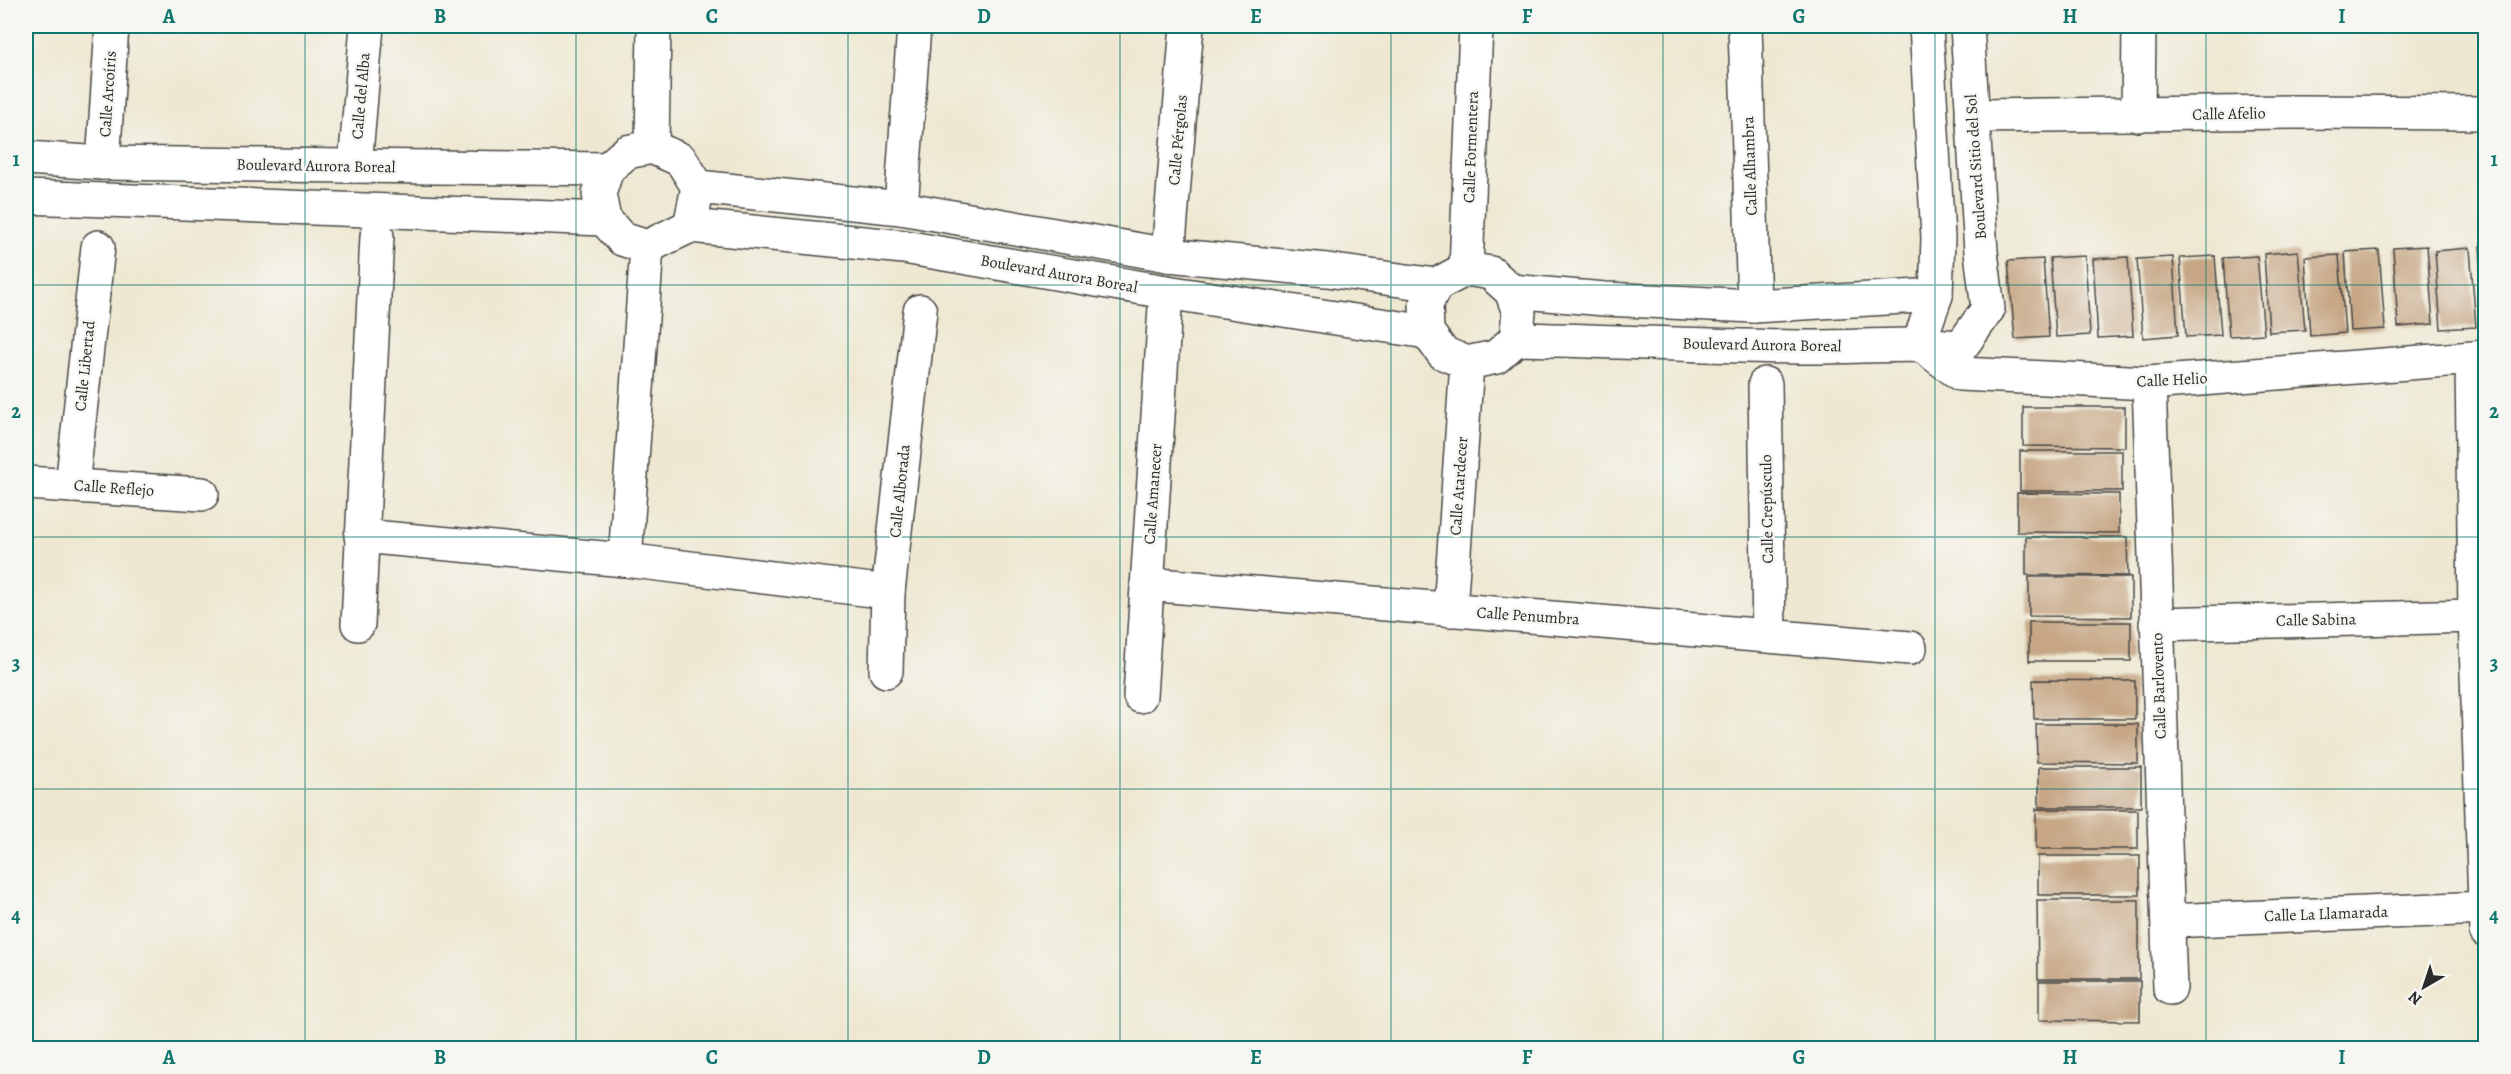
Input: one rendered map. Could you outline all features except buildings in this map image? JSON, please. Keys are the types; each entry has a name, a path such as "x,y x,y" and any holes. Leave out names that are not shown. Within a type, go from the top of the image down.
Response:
{"street":[{"name":"Calle Arcoíris","path":"103,163 112,26"},
{"name":"Calle del Alba","path":"355,166 368,26"},
{"path":"651,147 654,26"},
{"path":"901,208 914,26"},
{"name":"Calle Pérgolas","path":"1168,255 1187,26"},
{"name":"Calle Formentera","path":"1466,269 1476,26"},
{"name":"Calle Alhambra","path":"1745,26 1754,306"},
{"path":"1919,343 1936,295 1938,238 1926,26"},
{"name":"Boulevard Sitio del Sol","path":"1967,26 1981,252 1988,309"},
{"path":"2138,115 2139,26"},
{"name":"Calle Afelio","path":"1972,116 2292,112 2486,113"},
{"path":"651,147 681,160 698,187 690,226 648,246 622,239 604,219 599,194 607,169 627,152 651,147"},
{"name":"Boulevard Aurora Boreal","path":"26,158 103,163 607,169"},
{"path":"698,187 901,208 1168,255 1328,270 1436,285"},
{"path":"26,196 604,219"},
{"name":"Boulevard Aurora Boreal","path":"690,226 904,247 1166,292 1428,332"},
{"path":"358,624 377,236"},
{"path":"625,560 648,246"},
{"name":"Calle Libertad","path":"72,486 98,247"},
{"path":"1466,269 1491,273 1511,291 1519,312 1516,339 1496,357 1467,363 1443,353 1428,332 1426,304 1436,285 1466,269"},
{"path":"1511,291 1605,299 1754,306 1936,295"},
{"name":"Calle Amanecer","path":"1140,696 1166,292"},
{"name":"Boulevard Aurora Boreal","path":"1516,339 1818,347 1919,343 1961,347 1988,309"},
{"name":"Calle Alborada","path":"886,671 888,592 920,311"},
{"name":"Calle Helio","path":"1919,343 1960,374 2149,383 2479,358"},
{"path":"2479,358 2475,616 2486,931"},
{"name":"Calle Atardecer","path":"1450,610 1467,363"},
{"name":"Calle Barlovento","path":"2149,383 2170,988"},
{"name":"Calle Crepúsculo","path":"1765,384 1770,635"},
{"name":"Calle Reflejo","path":"26,483 202,494"},
{"path":"361,536 625,560 888,592"},
{"name":"Calle Penumbra","path":"1147,584 1910,648"},
{"name":"Calle Sabina","path":"2156,624 2475,616"},
{"name":"Calle La Llamarada","path":"2168,921 2485,908"}]}
